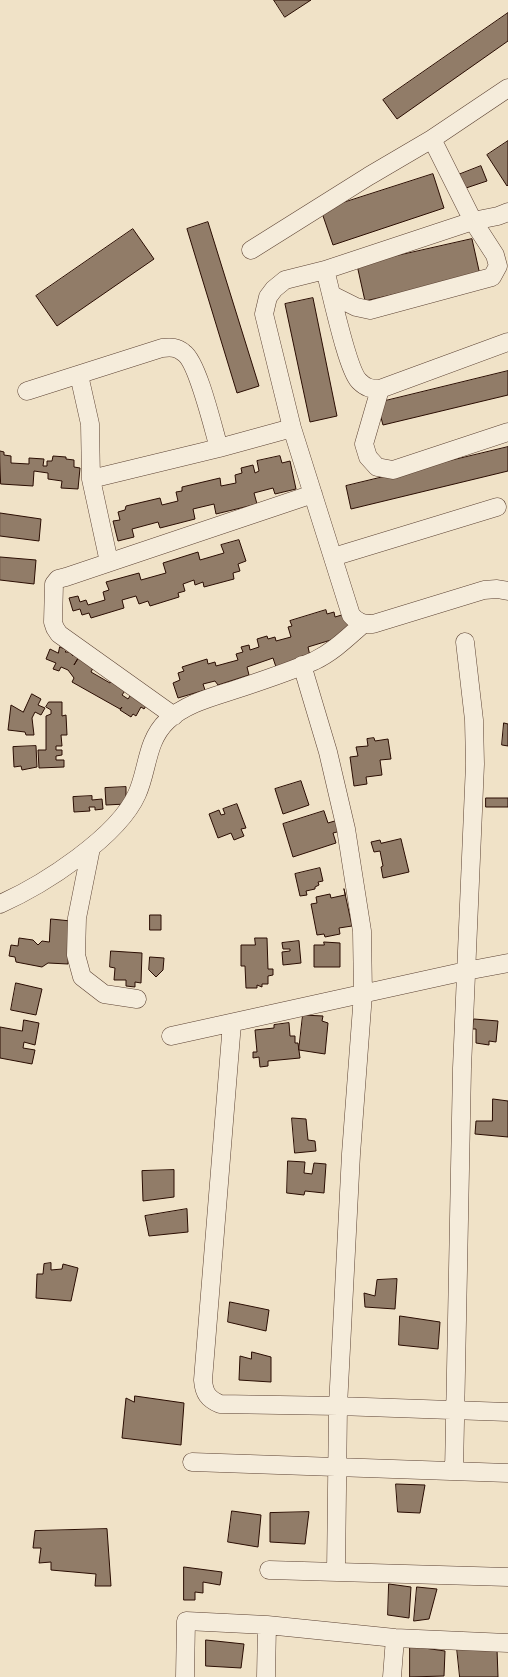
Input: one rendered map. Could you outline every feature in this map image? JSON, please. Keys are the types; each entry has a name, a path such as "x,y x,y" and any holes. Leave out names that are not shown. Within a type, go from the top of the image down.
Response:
{"street":[{"path":"251,250 368,176 432,139 508,88"},
{"path":"332,295 356,307 370,310 492,277 498,266 495,255 473,221 432,139"},
{"path":"508,212 473,221 325,270 285,280 268,297 264,314 292,428 351,615 356,622 373,624 484,590 497,589 508,591"},
{"path":"325,270 350,362 358,380 369,389 380,389 508,342"},
{"path":"27,391 162,348 174,347 186,353 194,367 219,448"},
{"path":"79,375 90,424 91,479 110,562"},
{"path":"380,389 364,444 368,457 377,467 393,470 508,432"},
{"path":"91,479 292,428"},
{"path":"174,716 59,634 53,622 54,584 58,579 313,494"},
{"path":"333,557 497,507"},
{"path":"0,904 39,883 91,848 112,830 130,807 142,783 150,749 157,732 174,716 200,702 302,666 327,654 363,624"},
{"path":"454,1471 460,1148 476,764 474,720 465,642"},
{"path":"302,666 328,752 346,829 362,931 363,994 351,1154 338,1406 336,1572"},
{"path":"91,848 77,918 76,955 82,977 104,994 137,999"},
{"path":"171,1036 508,963"},
{"path":"232,1023 204,1389 207,1395 220,1404 508,1412"},
{"path":"192,1462 508,1473"},
{"path":"269,1570 508,1577"},
{"path":"185,1677 186,1620 268,1625 395,1638 508,1643"},
{"path":"266,1677 268,1625"},
{"path":"392,1677 395,1638"}],"building":[{"path":"274,0 311,0 285,17"},
{"path":"508,13 508,41 397,119 383,100"},
{"path":"508,141 508,185 507,186 487,155"},
{"path":"481,166 487,181 463,189 458,175"},
{"path":"433,174 444,208 333,245 321,210"},
{"path":"208,222 259,386 237,393 187,229"},
{"path":"133,229 154,259 57,326 36,296"},
{"path":"472,239 480,275 365,301 357,265"},
{"path":"313,298 337,416 310,422 285,304"},
{"path":"508,371 508,395 383,425 377,403"},
{"path":"508,447 508,471 351,509 346,486"},
{"path":"0,451 4,452 4,455 11,456 11,463 29,464 29,458 44,459 43,466 47,466 47,461 52,461 53,456 74,460 74,467 80,468 78,489 61,488 62,481 48,479 48,473 34,471 33,486 1,484"},
{"path":"280,456 282,463 290,461 296,489 275,494 273,488 254,493 257,504 216,514 214,504 193,509 195,519 160,528 158,522 132,529 134,537 118,541 113,521 120,520 118,512 125,510 126,506 160,498 162,505 178,501 176,492 182,491 182,487 220,478 221,486 236,483 235,475 242,473 241,468 253,465 255,473 259,471 257,461"},
{"path":"0,513 41,519 39,541 0,536"},
{"path":"239,540 246,561 238,564 240,571 233,573 234,579 204,587 203,582 195,585 194,580 183,584 185,591 178,593 179,597 150,606 148,601 139,604 136,596 122,600 124,608 91,618 89,613 82,615 80,609 73,611 69,598 78,596 80,602 86,600 88,605 105,600 103,592 109,590 106,582 139,573 141,580 166,573 163,563 198,552 200,560 224,553 221,545"},
{"path":"0,557 36,560 34,584 0,580"},
{"path":"326,610 327,614 334,612 335,617 345,614 354,642 334,648 331,640 308,647 310,656 276,667 273,658 247,667 249,675 218,685 215,681 203,684 205,690 178,698 173,683 180,680 178,673 184,671 182,667 207,659 208,664 215,662 216,666 238,660 236,654 243,652 241,647 249,645 250,650 259,647 257,639 267,636 268,639 275,637 276,641 291,637 288,627 292,626 290,621"},
{"path":"60,647 67,650 65,652 69,652 73,656 74,653 93,668 91,672 110,683 114,677 129,685 122,695 128,699 132,693 148,703 144,709 141,707 136,716 133,714 131,717 120,710 122,707 120,709 72,682 74,678 68,670 61,667 59,671 53,669 56,663 46,659 50,649 58,653"},
{"path":"32,694 41,699 38,705 45,708 41,715 35,712 32,718 34,735 26,735 25,732 8,730 11,705 23,712"},
{"path":"49,702 62,702 62,716 66,715 67,735 61,735 62,746 56,746 56,750 62,750 62,755 56,756 56,760 64,760 64,767 39,768 38,750 46,750 46,716 51,714 51,710 46,707"},
{"path":"504,723 508,724 508,746 502,745"},
{"path":"374,738 375,741 388,739 391,759 380,760 382,775 366,777 367,784 354,786 350,757 358,756 356,747 368,746 367,739"},
{"path":"36,746 37,767 22,770 21,766 14,767 13,747"},
{"path":"301,781 309,805 283,814 275,789"},
{"path":"126,787 126,804 106,805 105,788"},
{"path":"92,796 92,800 102,799 103,809 95,810 95,807 89,807 90,811 74,812 73,797"},
{"path":"486,798 508,798 508,807 486,807"},
{"path":"237,804 246,828 241,829 244,836 234,840 231,833 218,838 209,814 219,810 221,815 225,814 223,809"},
{"path":"324,811 328,823 338,820 341,831 333,833 336,843 293,857 283,824"},
{"path":"401,839 409,872 383,878 380,851 374,852 371,842 380,840 381,843"},
{"path":"320,868 323,881 318,882 319,885 315,889 306,891 307,895 300,896 295,874"},
{"path":"344,889 352,926 339,928 340,934 325,937 324,934 317,935 311,904 317,903 316,897 330,894 331,898 345,895"},
{"path":"150,915 161,915 161,930 150,930"},
{"path":"51,919 71,921 68,964 48,963 42,967 16,962 15,957 9,956 11,945 18,946 19,938 33,940 38,945 42,941 49,942"},
{"path":"255,938 267,938 268,969 273,969 273,975 268,976 268,984 262,984 262,987 257,985 257,988 246,988 245,966 241,966 241,945 255,945"},
{"path":"299,941 301,963 283,965 282,952 290,951 290,949 283,949 282,943"},
{"path":"324,942 340,943 340,967 314,967 314,945 324,945"},
{"path":"111,951 142,953 141,983 135,982 135,987 126,986 126,980 114,980 115,968 110,967"},
{"path":"150,957 164,958 163,970 156,977 149,970"},
{"path":"16,983 42,989 36,1015 11,1010"},
{"path":"303,1015 323,1016 322,1021 328,1023 325,1054 299,1050"},
{"path":"474,1019 498,1021 496,1042 489,1041 489,1045 476,1043 476,1029 473,1029"},
{"path":"24,1020 39,1023 35,1045 24,1042 23,1048 35,1050 32,1064 0,1058 0,1027 22,1031"},
{"path":"289,1023 290,1036 295,1036 295,1043 298,1043 300,1058 268,1061 268,1066 260,1067 259,1057 253,1058 253,1052 257,1052 255,1030 274,1028 274,1025"},
{"path":"493,1099 508,1101 508,1137 475,1134 476,1121 492,1121"},
{"path":"292,1118 306,1119 308,1140 315,1141 316,1151 295,1153"},
{"path":"288,1161 305,1162 304,1173 312,1174 314,1163 326,1164 324,1193 305,1191 304,1195 287,1193"},
{"path":"174,1170 174,1197 143,1201 142,1171"},
{"path":"187,1209 188,1232 149,1236 145,1216"},
{"path":"51,1263 51,1270 62,1269 63,1264 78,1268 71,1301 36,1298 37,1274 43,1274 44,1264"},
{"path":"397,1279 395,1309 365,1307 364,1293 375,1296 377,1280"},
{"path":"230,1302 269,1310 266,1331 228,1322"},
{"path":"400,1316 440,1322 438,1349 399,1345"},
{"path":"252,1352 271,1357 271,1382 239,1380 240,1356 251,1359"},
{"path":"135,1396 184,1403 181,1445 122,1438 126,1398 134,1402"},
{"path":"396,1484 425,1485 420,1513 398,1512"},
{"path":"232,1511 261,1515 258,1547 228,1542"},
{"path":"309,1512 305,1544 270,1542 270,1513"},
{"path":"107,1529 111,1586 95,1586 96,1574 51,1570 51,1562 39,1563 41,1548 33,1548 35,1531"},
{"path":"184,1567 222,1572 220,1585 203,1582 203,1593 195,1592 195,1600 184,1600"},
{"path":"389,1584 411,1587 409,1618 388,1615"},
{"path":"417,1587 437,1589 429,1619 414,1621"},
{"path":"206,1640 244,1644 241,1668 206,1666"},
{"path":"410,1646 445,1651 444,1676 410,1677"},
{"path":"457,1648 497,1649 498,1677 460,1677"}]}
